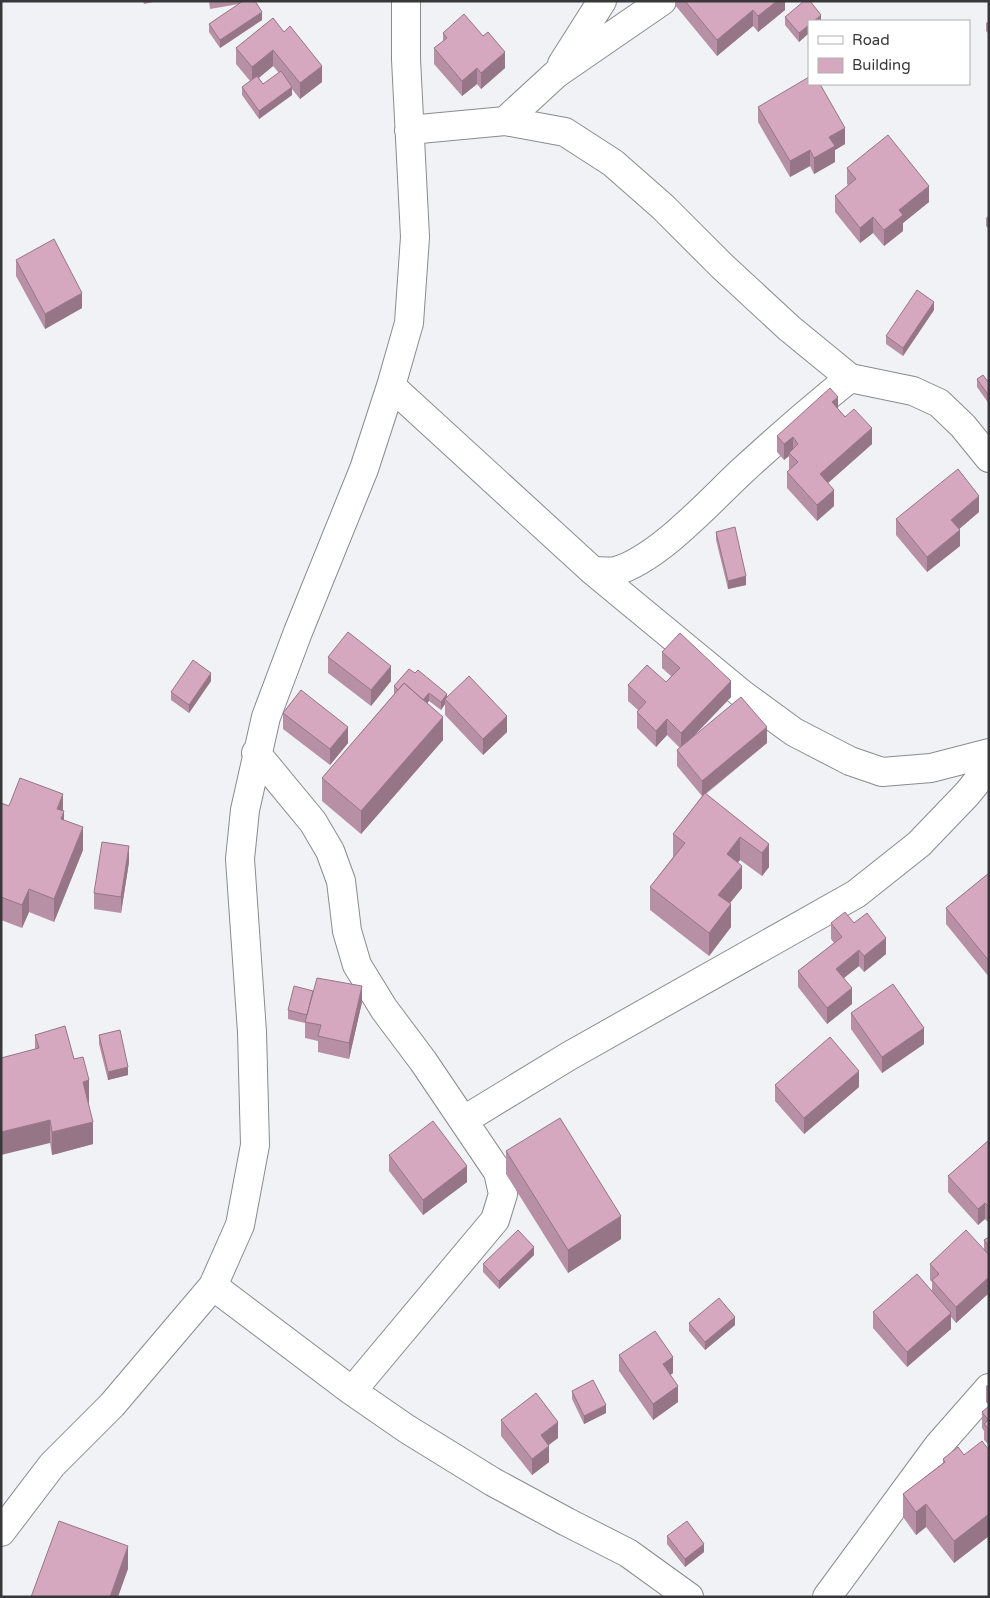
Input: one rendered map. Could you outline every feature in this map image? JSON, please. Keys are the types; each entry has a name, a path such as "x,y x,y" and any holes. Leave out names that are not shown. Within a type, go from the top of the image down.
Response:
{"street":[{"path":"1,1532 52,1465 112,1405 213,1286 240,1225 255,1146 252,1032 240,859 244,810 266,717 364,469 409,323 416,237 409,130 406,1"},
{"path":"556,74 602,1"},
{"path":"506,121 556,74 662,1"},
{"path":"409,130 506,121 565,132 613,163 664,207 722,266 789,328 850,378 913,391 939,404 963,426 989,458"},
{"path":"594,571 615,571 657,549 692,519 793,424 850,378"},
{"path":"391,386 594,571 750,700 794,732 850,761 882,772 931,768 989,753"},
{"path":"256,753 313,822 330,851 341,881 347,931 357,966 384,1009 464,1120 498,1172 503,1194 495,1220 352,1391"},
{"path":"464,1120 569,1056 856,894 919,844 967,794 989,766"},
{"path":"213,1286 352,1391 407,1429 493,1482 628,1553 689,1597"},
{"path":"827,1597 938,1446 989,1388"}],"building":[{"path":"243,1 255,1 262,12 220,40 209,24"},
{"path":"685,1 777,1 758,16 753,10 717,40"},
{"path":"804,1 810,1 821,15 815,20 808,20 808,26 799,33 785,17"},
{"path":"464,14 483,36 488,32 505,52 481,73 477,68 462,81 434,48 447,38 443,33"},
{"path":"273,18 284,32 290,26 322,66 300,83 273,50 252,67 236,48"},
{"path":"281,71 292,87 259,111 242,87 257,76 263,84"},
{"path":"808,78 808,85 821,85 845,128 829,137 835,146 814,158 810,150 790,161 758,107"},
{"path":"888,135 929,186 899,210 903,215 884,230 873,217 860,228 835,196 856,179 847,168"},
{"path":"54,239 82,293 45,314 16,260"},
{"path":"917,290 934,302 903,348 886,336"},
{"path":"983,375 989,383 989,396 977,379"},
{"path":"830,388 838,397 832,402 845,417 854,409 872,428 820,474 834,490 817,505 787,472 798,462 789,453 798,444 793,437 784,444 777,436"},
{"path":"958,469 979,496 951,520 960,530 927,557 896,519"},
{"path":"735,527 746,576 728,581 716,532"},
{"path":"348,632 391,666 371,690 328,657"},
{"path":"680,633 731,681 681,733 667,719 656,731 637,712 646,702 628,685 647,665 666,682 680,668 662,652"},
{"path":"193,660 211,673 189,705 171,692"},
{"path":"409,669 415,673 418,670 447,694 441,702 429,693 423,700 404,683 398,690 394,686"},
{"path":"469,676 507,716 483,739 445,699"},
{"path":"404,683 443,717 361,811 322,778"},
{"path":"301,690 348,727 330,749 283,713"},
{"path":"741,697 767,727 702,781 677,750"},
{"path":"20,778 63,794 57,809 64,811 61,819 83,827 54,899 29,889 22,905 1,897 1,803 9,806"},
{"path":"705,793 769,844 762,853 740,837 727,854 742,866 718,895 731,904 709,933 650,887 685,843 673,834"},
{"path":"102,842 129,846 121,897 94,893"},
{"path":"989,873 989,961 946,908"},
{"path":"845,912 854,923 867,913 886,938 864,956 859,950 836,969 852,988 827,1008 798,971 842,937 831,923"},
{"path":"317,978 362,986 349,1043 318,1036 321,1025 305,1022"},
{"path":"893,984 924,1028 882,1057 851,1013"},
{"path":"294,986 313,991 307,1015 288,1010"},
{"path":"65,1026 74,1059 83,1057 89,1080 83,1082 93,1122 52,1132 50,1120 1,1132 1,1058 39,1048 35,1035"},
{"path":"120,1030 128,1067 108,1072 99,1035"},
{"path":"830,1037 859,1071 804,1118 775,1085"},
{"path":"560,1118 621,1216 568,1250 506,1151"},
{"path":"433,1121 467,1166 423,1200 389,1155"},
{"path":"989,1140 989,1207 985,1203 978,1209 948,1176"},
{"path":"518,1230 534,1247 499,1281 483,1264"},
{"path":"966,1230 989,1255 989,1277 956,1307 932,1280 939,1274 930,1264"},
{"path":"989,1237 989,1247 984,1240"},
{"path":"917,1274 951,1313 907,1352 873,1312"},
{"path":"719,1298 735,1317 705,1342 689,1323"},
{"path":"655,1331 673,1357 663,1364 678,1386 653,1404 619,1355"},
{"path":"593,1380 606,1405 584,1416 572,1391"},
{"path":"536,1393 558,1422 541,1435 549,1446 532,1459 501,1420"},
{"path":"989,1406 989,1429 984,1424 988,1420 982,1412"},
{"path":"982,1441 989,1450 989,1514 954,1541 926,1504 916,1512 903,1494 945,1462 943,1459 958,1447 964,1455"},
{"path":"59,1521 128,1546 110,1597 31,1597"},
{"path":"687,1521 704,1544 685,1559 667,1536"}]}
